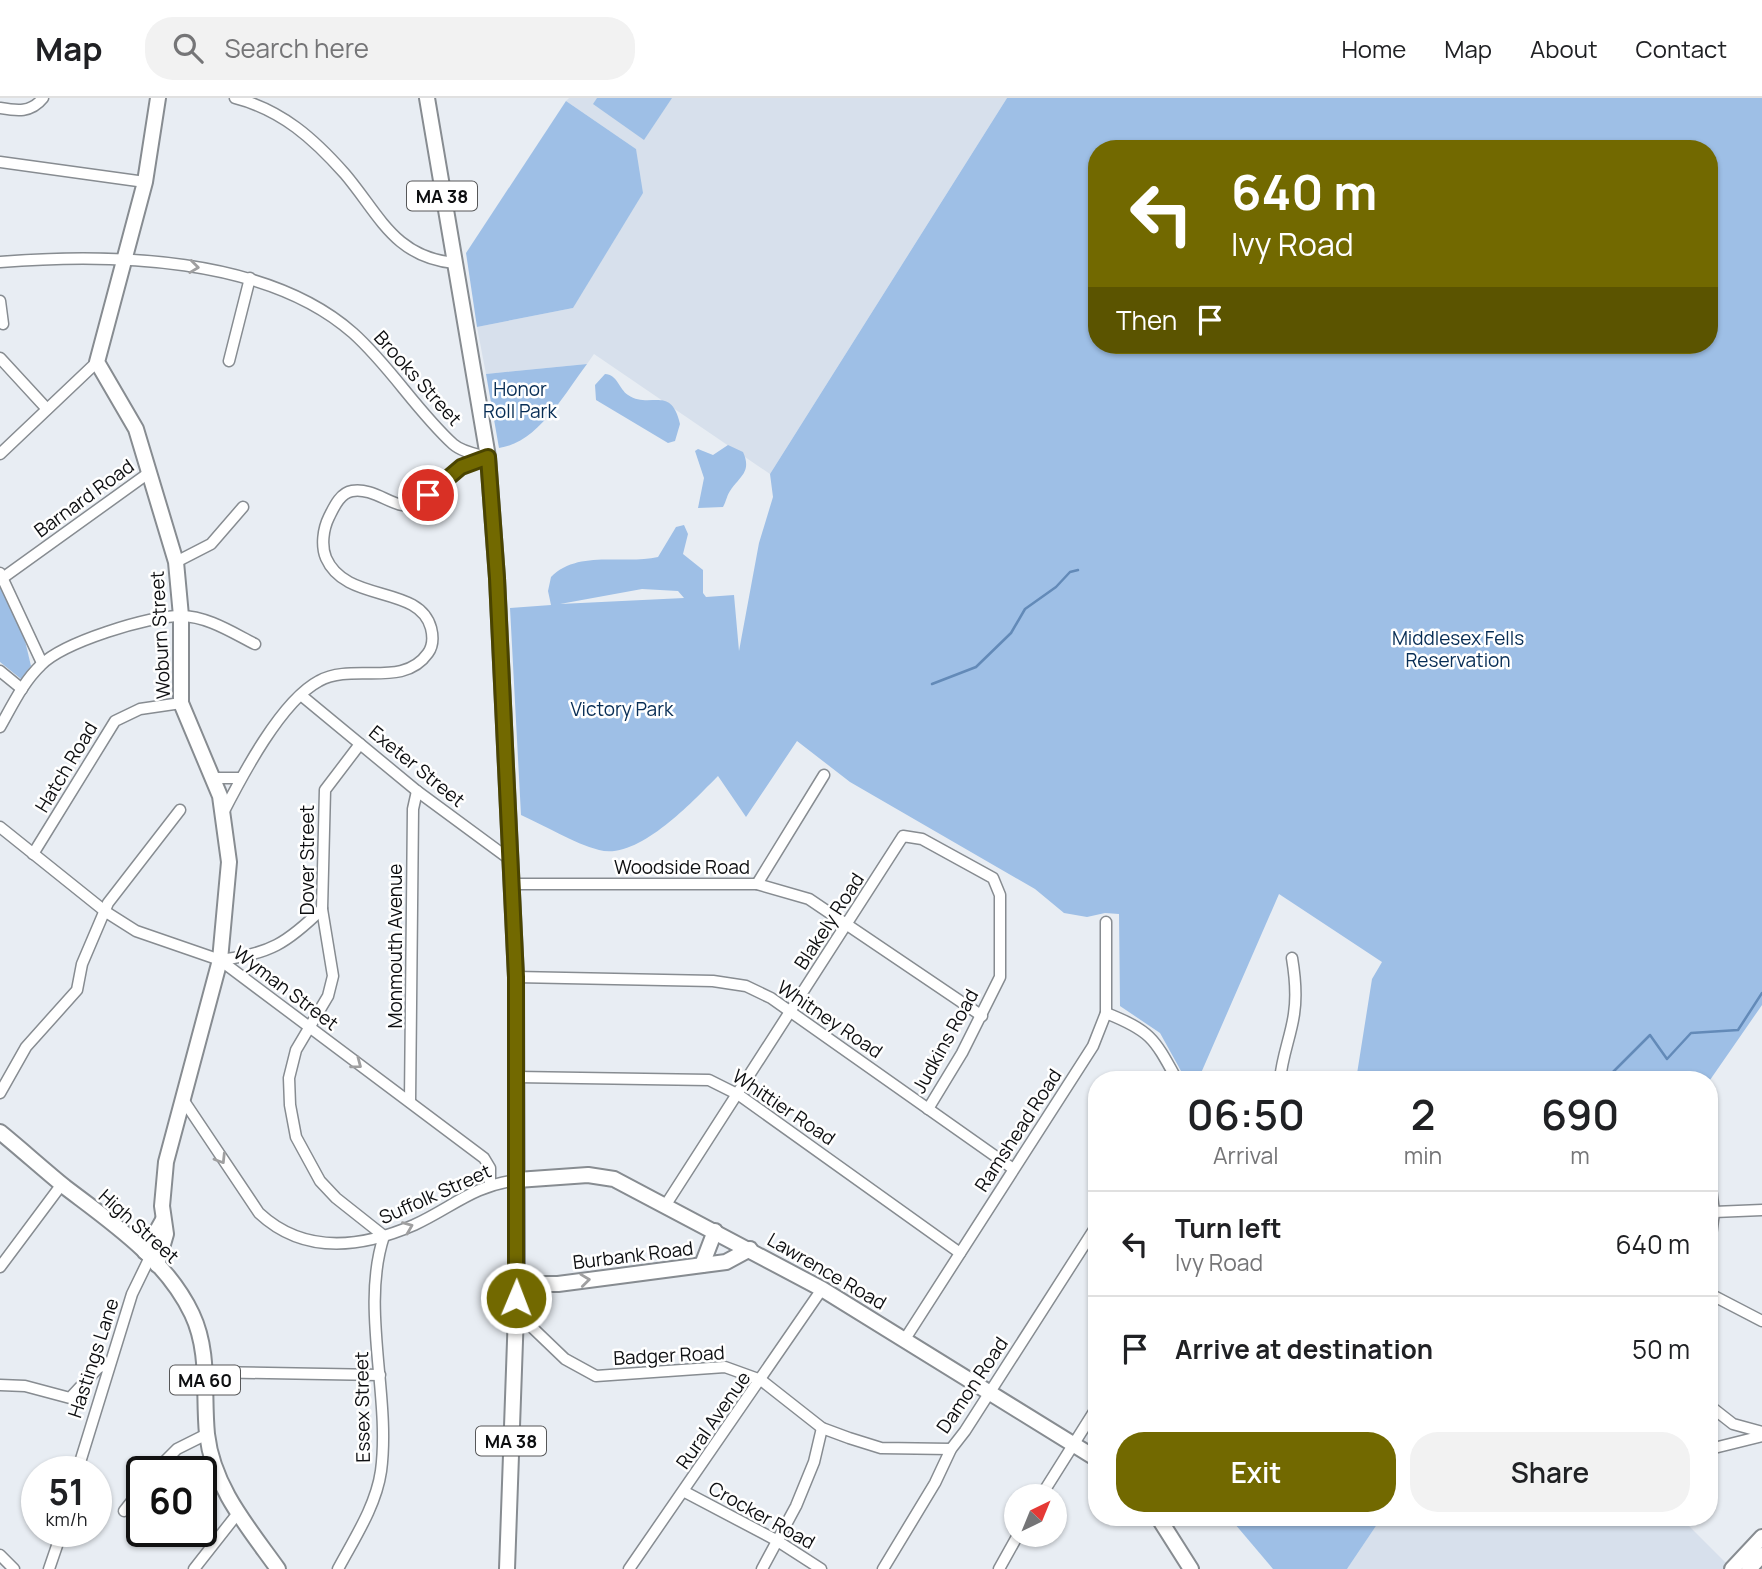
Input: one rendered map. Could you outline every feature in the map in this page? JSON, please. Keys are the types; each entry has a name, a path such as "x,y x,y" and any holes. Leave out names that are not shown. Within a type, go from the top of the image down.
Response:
{"street":[{"path":"0,108 22,111 37,106 43,98"},
{"path":"0,454 97,362 145,182 158,98"},
{"path":"235,98 289,120 347,176 376,218 400,243 431,261 454,262"},
{"name":"MA 38","path":"427,98 488,457 512,861 516,977 517,1284 507,1569"},
{"path":"0,162 145,182"},
{"name":"Brooks Street","path":"0,262 80,258 126,261 215,270 250,278 283,290 351,331 395,375 454,445 488,457"},
{"path":"229,361 250,278"},
{"path":"0,302 4,324"},
{"path":"0,358 47,409"},
{"name":"Woburn Street","path":"97,362 136,429 176,562 181,616 181,703 220,796 229,862 220,960 166,1162 163,1220 166,1234 150,1258"},
{"path":"223,813 240,778 278,722 318,681 357,671 383,674 406,671 429,651 433,636 429,619 411,604 344,581 331,570 323,550 325,524 337,500 350,491 369,491 402,507 415,505 461,467 488,457"},
{"name":"Barnard Road","path":"2,575 150,472"},
{"path":"176,562 211,544 243,507"},
{"path":"2,575 42,663"},
{"path":"0,727 22,689 42,663 102,633 181,616 218,625 255,644"},
{"path":"0,671 22,689"},
{"name":"Exeter Street","path":"302,696 417,791 512,861"},
{"name":"Hatch Road","path":"33,855 114,721 140,709 181,703"},
{"name":"Dover Street","path":"360,744 325,790 322,909 333,976 328,996 296,1050 289,1078 296,1137 320,1181 336,1198 384,1236"},
{"path":"757,884 824,775"},
{"path":"212,778 240,778"},
{"name":"Monmouth Avenue","path":"410,1102 413,809 417,791"},
{"path":"0,1093 26,1047 77,990 82,964 108,903 180,810"},
{"name":"Wyman Street","path":"0,827 106,912 136,931 220,960 484,1158 490,1168 490,1184"},
{"name":"Blakely Road","path":"665,1206 792,1012 846,922 903,836 909,837"},
{"name":"Judkins Road","path":"909,837 922,839 993,878 1000,895 1000,977 982,1016 928,1109"},
{"name":"Woodside Road","path":"513,884 757,884 809,899 982,1016"},
{"path":"220,960 251,956 291,939 322,909"},
{"name":"Ramshead Road","path":"905,1339 1012,1168 1093,1046 1107,1013 1106,922"},
{"path":"1281,1071 1283,1051 1294,1015 1296,982 1292,958"},
{"name":"Whitney Road","path":"516,977 713,981 746,986 792,1012 1012,1168"},
{"path":"1107,1013 1141,1027 1156,1043 1172,1071"},
{"name":"Whittier Road","path":"517,1077 709,1080 739,1095 961,1253"},
{"name":"Suffolk Street","path":"184,1101 247,1198 272,1225 309,1242 354,1244 384,1236 415,1224 490,1184 517,1180"},
{"name":"High Street","path":"0,1132 150,1258 192,1313 200,1332 205,1372 207,1434 217,1476 238,1513 278,1569"},
{"name":"Lawrence Road","path":"517,1180 600,1175 614,1179 822,1289 1088,1453"},
{"path":"0,1267 62,1184"},
{"path":"1718,1212 1762,1210"},
{"path":"702,1265 715,1231"},
{"name":"Essex Street","path":"338,1569 372,1502 381,1474 383,1441 376,1283 384,1236"},
{"name":"Damon Road","path":"883,1569 935,1483 951,1448 1088,1239"},
{"name":"Burbank Road","path":"517,1284 558,1284 726,1262 750,1249"},
{"name":"Hastings Lane","path":"82,1456 132,1294 150,1258"},
{"name":"Rural Avenue","path":"629,1569 685,1492 822,1289"},
{"path":"1718,1298 1762,1321"},
{"name":"Badger Road","path":"516,1312 565,1359 596,1376 636,1376 725,1367 761,1380 822,1428 881,1448 951,1448"},
{"path":"0,1385 25,1386 70,1398 91,1374 110,1363"},
{"path":"205,1372 380,1375"},
{"path":"1718,1414 1727,1429 1726,1444"},
{"path":"1723,1419 1762,1434"},
{"path":"1049,1484 1088,1421"},
{"path":"762,1569 796,1506 814,1462 822,1428"},
{"path":"170,1456 177,1449 207,1434"},
{"path":"1718,1446 1762,1434"},
{"name":"Crocker Road","path":"685,1492 776,1540 821,1569"},
{"path":"194,1569 238,1513"},
{"path":"1164,1526 1191,1569"},
{"path":"1732,1569 1762,1537"},
{"path":"49,1569 57,1547"},
{"path":"999,1569 1011,1547"},
{"path":"0,1555 14,1569"},
{"path":"1749,1569 1762,1555"}],"shaded area":[{"path":"569,98 1007,98 770,474 594,354 587,364 486,374 477,327 573,308 636,149 566,101"},
{"path":"1376,1526 1689,1526 1728,1565 1724,1569 1347,1569"}],"green space":[{"path":"597,98 672,98 644,140 593,104"},
{"name":"Middlesex Fells Reservation","path":"1007,98 1762,98 1762,1005 1716,1071 1357,1071 1372,979 1382,962 1279,894 1202,1071 1181,1071 1160,1033 1120,1006 1119,914 1105,913 1087,917 1064,913 1035,889 850,782 797,741 746,817 718,776 664,826 631,847 614,851 589,847 521,815 510,608 551,605 548,591 551,577 574,563 658,557 676,527 684,525 688,534 683,554 703,570 703,593 706,597 734,595 739,651 759,543 773,497 770,474","holes":["642,589 678,591 684,598 560,604"]},
{"path":"566,101 636,149 643,193 573,308 477,327 466,253"},
{"name":"Honor Roll Park","path":"587,364 538,427 513,444 499,448 486,374"},
{"path":"605,374 612,376 628,395 636,399 665,401 671,405 680,424 675,441 668,443 596,400 595,385"},
{"path":"728,445 743,452 746,464 744,473 729,493 723,507 698,508 704,478 695,451 698,449 713,455"},
{"path":"0,581 23,632 31,666 21,679 0,662"},
{"path":"1237,1526 1376,1526 1347,1569 1273,1569"}],"waterway":[{"path":"932,684 976,667 1011,633 1025,609 1056,587 1070,572 1078,570"},
{"path":"1614,1071 1650,1035 1667,1059 1691,1033 1738,1030 1762,993"}],"route":[{"path":"428,495 461,467 488,457 497,578 516,977 516,1298"}],"park label":[{"name":"Victory Park","path":"622,709"}]}
